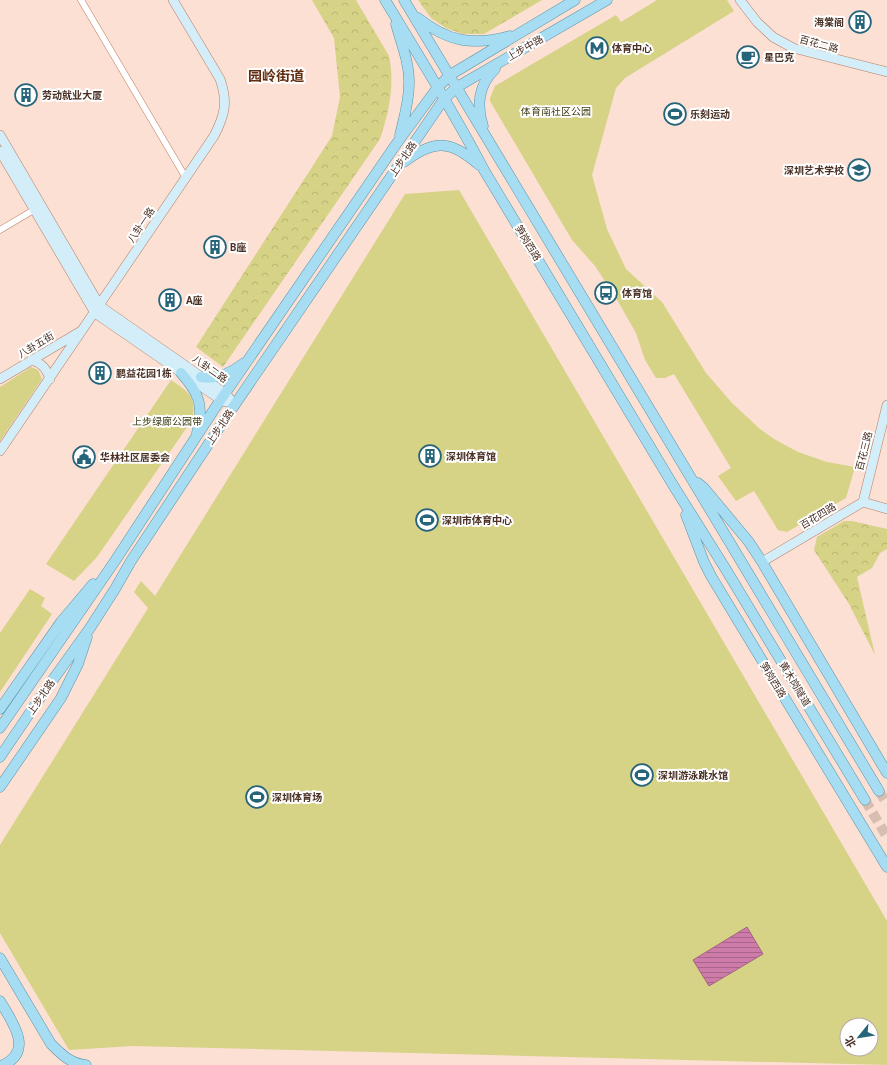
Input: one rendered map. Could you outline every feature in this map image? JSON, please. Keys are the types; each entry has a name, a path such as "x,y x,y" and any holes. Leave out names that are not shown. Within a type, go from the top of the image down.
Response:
{"main road":[{"name":"笋岗西路","path":"385,0 472,145 484,170 534,251 673,485 725,568"},
{"name":"笋岗西路","path":"404,0 740,559"},
{"name":"上步中路","path":"438,87 450,75 575,0"},
{"name":"上步中路","path":"444,99 457,87 607,0"},
{"path":"392,11 408,68 410,83 408,100 399,140"},
{"path":"412,13 437,32 446,36 466,40 488,41 519,34"},
{"path":"405,33 419,24"},
{"path":"489,141 482,124 480,93 484,81 506,59"},
{"name":"上步北路","path":"0,728 115,561 248,360 399,140 438,87"},
{"name":"上步北路","path":"0,757 90,628 131,561 444,99"},
{"path":"399,166 424,149 444,145 462,152 484,170"},
{"path":"534,251 549,241"},
{"path":"201,376 208,378 221,376 248,360"},
{"path":"181,372 192,385 198,396 199,418 196,438"},
{"name":"笋岗西路","path":"690,477 704,488 749,542 887,773"},
{"name":"笋岗西路","path":"673,485 711,576 887,867"},
{"name":"黄木岗隧道","path":"740,559 879,791"},
{"path":"0,709 73,607 115,561"},
{"name":"黄木岗隧道","path":"725,568 865,800"},
{"path":"0,787 61,698 78,664 90,628"},
{"path":"0,958 64,1065"},
{"path":"0,1001 17,1032 20,1042 15,1055 3,1065"},
{"path":"51,1044 70,1060 81,1065 86,1065"}],"street":[{"path":"81,0 186,178"},
{"name":"八卦一路","path":"0,451 186,178 220,125 224,112 225,101 224,90 220,79 173,0"},
{"name":"百花二路","path":"740,0 757,22 773,37 793,48 887,72"},
{"name":"八卦二路","path":"0,135 38,207 97,309 181,372 223,397 235,406"},
{"name":"八卦二路","path":"0,151 38,207"},
{"path":"0,230 38,207"},
{"name":"八卦二路","path":"97,309 201,376 223,397"},
{"name":"八卦五街","path":"0,379 84,329"},
{"path":"31,360 43,365 50,379"},
{"name":"百花三路","path":"863,502 887,405"},
{"path":"863,502 887,508"},
{"name":"百花四路","path":"762,562 863,502"}],"green space":[{"path":"312,0 356,0 389,56 391,67 391,88 386,119 380,139 223,367 196,347 332,136 340,97 334,38"},
{"path":"418,0 542,0 484,34 463,34 446,28 431,18"},
{"name":"体育南社区公园","path":"657,0 727,0 734,11 625,78 616,88 592,175 607,229 626,269 662,302 706,373 732,403 760,429 774,439 798,452 827,462 855,467 846,498 787,532 778,530 754,491 736,501 718,476 731,468 674,374 665,378 656,378 645,360 636,333 616,298 595,266 572,240 490,101 495,86 616,15 621,22"},
{"name":"深圳市体育中心","path":"459,190 887,921 887,1065 132,1046 69,1050 0,933 0,845 148,608 134,592 141,581 155,596 405,194"},
{"path":"31,367 38,370 42,379 0,441 0,387"},
{"name":"上步绿廊公园带","path":"171,380 183,388 190,396 193,406 192,420 97,557 74,581 46,564"},
{"path":"844,521 852,521 887,529 887,549 880,553 872,568 857,577 875,655 849,604 814,550 817,537"},
{"path":"30,589 45,598 41,606 52,614 0,692 0,633"}],"shaded area":[{"path":"747,927 763,954 709,986 693,960"}],"tunnel":[{"path":"879,791 887,804"},
{"path":"865,800 887,837"}],"place":[{"name":"海棠阁","path":"860,22"},
{"name":"体育中心","path":"597,48"},
{"name":"星巴克","path":"748,57"},
{"name":"劳动就业大厦","path":"26,95"},
{"name":"乐刻运动","path":"675,114"},
{"name":"深圳艺术学校","path":"859,170"},
{"name":"B座","path":"215,247"},
{"name":"体育馆","path":"606,293"},
{"name":"A座","path":"170,300"},
{"name":"鹏益花园1栋","path":"100,373"},
{"name":"深圳体育馆","path":"430,456"},
{"name":"华林社区居委会","path":"84,457"},
{"name":"深圳市体育中心","path":"427,520"},
{"name":"深圳游泳跳水馆","path":"642,775"},
{"name":"深圳体育场","path":"257,797"}],"district":[{"name":"园岭街道","path":"276,76"}]}
